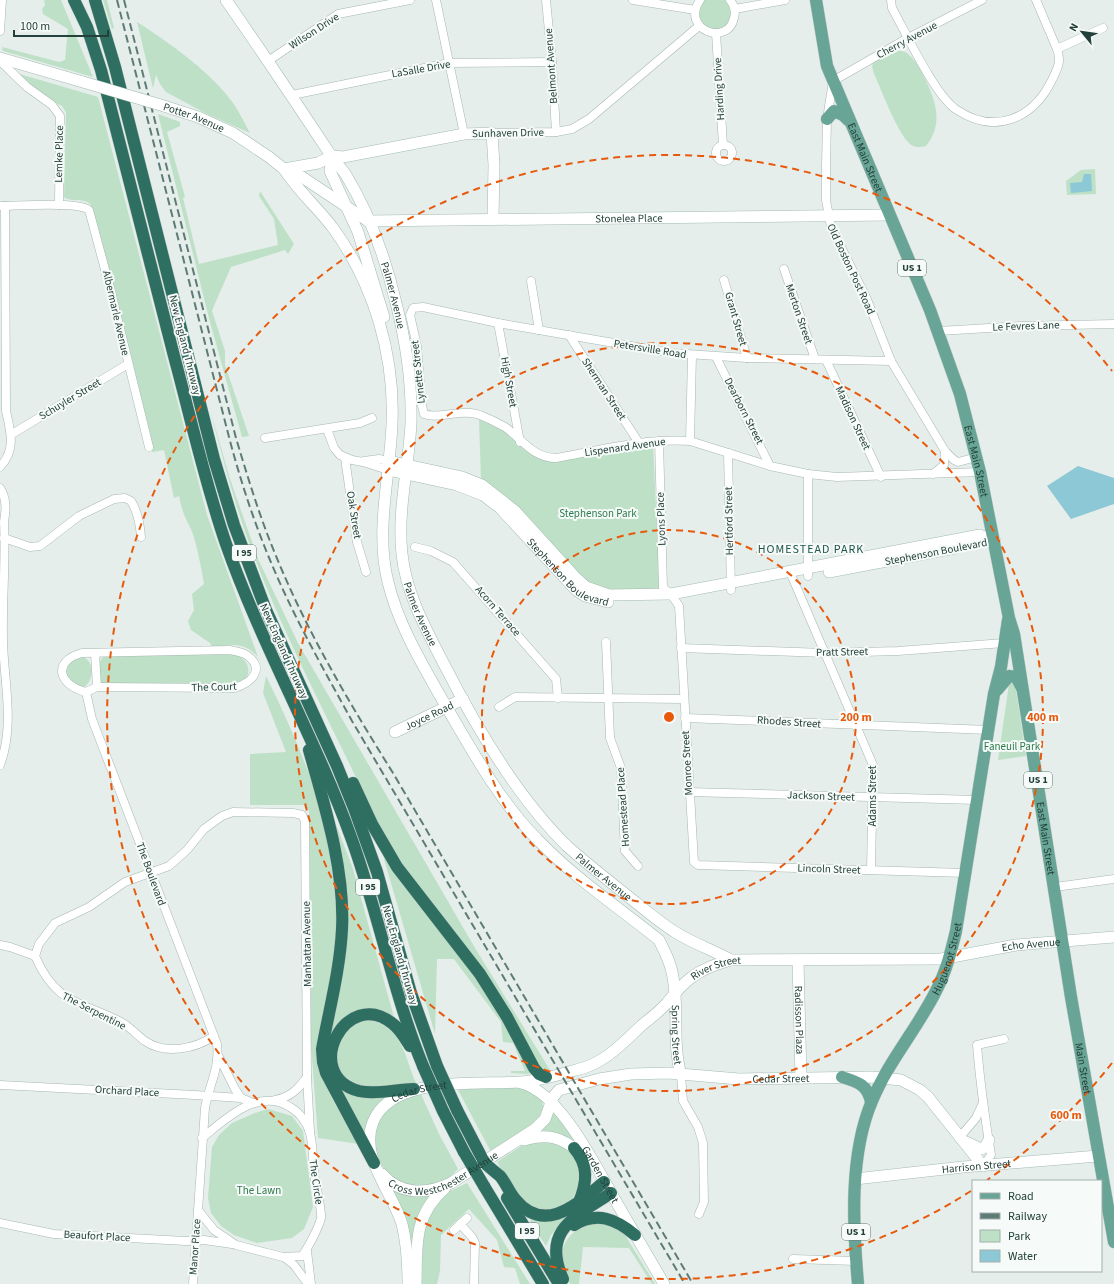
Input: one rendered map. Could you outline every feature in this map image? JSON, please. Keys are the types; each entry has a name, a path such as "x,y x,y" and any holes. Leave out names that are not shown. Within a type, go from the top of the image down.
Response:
{"highway":[{"name":"New England Thruway","path":"74,0 86,27 101,70 200,458 219,523 251,609 327,775 354,847 397,993 423,1066 442,1111 464,1152 543,1284"},
{"name":"New England Thruway","path":"95,0 115,67 227,503 260,596 349,794 370,850 411,993 437,1066 474,1144 486,1164 498,1178 559,1284"},
{"path":"298,713 326,815 338,871 342,900 341,944 322,1050 322,1062 328,1078 375,1164"},
{"path":"313,713 340,756 372,824 394,862 421,900 480,974 507,1017 534,1068 539,1074 546,1077"},
{"path":"414,1089 366,1092 349,1086 340,1078 333,1065 331,1050 334,1038 342,1027 352,1020 366,1016 380,1016 396,1026 423,1066"},
{"path":"574,1148 582,1159 586,1173 585,1185 579,1202"},
{"path":"498,1178 523,1208 533,1214 546,1216 559,1214 579,1202 601,1177"},
{"path":"565,1284 556,1256 556,1245 560,1235 573,1219 611,1193"},
{"path":"560,1235 581,1220 598,1217 615,1220 635,1235"}],"main road":[{"name":"East Main Street","path":"816,0 823,45 833,81 939,331 960,394 977,457 995,541 1009,618 1014,634 1063,942"},
{"path":"827,120 832,112 838,112 850,122"},
{"name":"Huguenot Street","path":"858,1284 856,1261 855,1179 859,1145 871,1102 883,1078 931,1002 949,959 956,931 994,694 1001,667 1009,618"},
{"path":"994,694 1009,676 1016,677 1019,680 1024,691"},
{"name":"Main Street","path":"1063,942 1098,1156 1112,1220 1114,1242"},
{"path":"842,1077 864,1085 869,1092 871,1102"}],"street":[{"path":"0,30 2,0"},
{"name":"Palmer Avenue","path":"226,0 345,173 368,221 389,278 404,337 411,398 407,470 401,527 403,568 417,610 463,700 523,794 566,845 672,930 731,960"},
{"name":"Wilson Drive","path":"268,61 338,14 410,0"},
{"path":"436,0 464,134"},
{"name":"Belmont Avenue","path":"546,0 552,62 556,132"},
{"path":"632,0 695,10"},
{"path":"700,0 695,10 695,16 699,26 704,30 716,33 722,32 731,26 735,15 730,0"},
{"path":"734,9 785,0"},
{"path":"891,0 892,8 940,92 952,106 976,120 989,122 1016,118 1031,109 1039,102 1060,64 1057,49 1036,0"},
{"name":"Cherry Avenue","path":"833,81 908,38 982,0"},
{"name":"Sunhaven Drive","path":"284,169 318,163 332,156 343,157 464,134 556,132 572,129 589,119 699,26"},
{"path":"1057,49 1103,28"},
{"name":"Harding Drive","path":"716,33 722,145"},
{"name":"Potter Avenue","path":"0,58 198,117 231,132 269,157 284,169 299,176 368,221"},
{"name":"Lemke Place","path":"0,61 28,87 52,105 60,116 59,205"},
{"name":"LaSalle Drive","path":"292,95 449,63 552,62"},
{"name":"Old Boston Post Road","path":"833,81 827,120 826,200 828,216 833,233 866,297 891,361 944,450 958,462 977,457"},
{"path":"492,133 494,165 493,219"},
{"name":"Palmer Avenue","path":"332,156 330,171 358,232 389,333 392,423 383,536 384,560 388,582 403,624 447,707 501,794 536,838 552,854 659,940 671,966 674,993"},
{"name":"Palmer Avenue","path":"284,169 291,181 336,231 358,270 376,313 382,335 390,379"},
{"path":"0,468 11,451 12,434 6,411 5,398 2,206 59,205"},
{"name":"Albermarle Avenue","path":"59,205 85,206 92,216 149,447"},
{"name":"Stonelea Place","path":"368,221 890,215"},
{"name":"Merton Street","path":"784,269 815,359"},
{"path":"530,280 539,330"},
{"name":"Grant Street","path":"724,280 747,358"},
{"name":"Petersville Road","path":"413,308 424,307 498,323 692,356 891,361"},
{"name":"Lynette Street","path":"413,308 410,315 417,346 424,414"},
{"name":"High Street","path":"498,323 520,442"},
{"name":"Le Fevres Lane","path":"939,331 1021,326 1114,324"},
{"name":"Sherman Street","path":"569,335 639,443"},
{"path":"690,441 692,356"},
{"name":"Dearborn Street","path":"716,357 770,466"},
{"name":"Madison Street","path":"826,360 880,477"},
{"name":"Schuyler Street","path":"12,434 128,364"},
{"path":"0,408 5,398"},
{"name":"Lispenard Avenue","path":"424,414 431,415 457,412 480,415 505,427 520,442 536,454 548,458 556,458 639,443 659,441 690,441 770,466 808,474 837,477 880,477 980,472"},
{"path":"265,438 360,423 372,418"},
{"path":"327,429 336,451 345,458"},
{"name":"Lyons Place","path":"659,441 663,588 673,597"},
{"path":"932,474 944,465 944,450"},
{"name":"Hertford Street","path":"728,453 730,586"},
{"name":"Stephenson Boulevard","path":"345,458 363,462 379,459 389,466 407,470 462,477 482,485 515,510 574,576 586,587 609,595 673,597 808,572 980,535 995,541"},
{"name":"Oak Street","path":"345,458 357,542 366,572"},
{"path":"808,474 808,572"},
{"path":"0,488 4,494 6,510 4,522 3,642 8,733 5,752 0,764"},
{"path":"4,538 30,547 40,546 79,516 114,499 120,498 131,501 135,508 140,525 141,537"},
{"name":"Acorn Terrace","path":"415,547 431,551 453,562 472,582 556,678 558,698"},
{"name":"Adams Street","path":"791,575 873,765 871,870"},
{"name":"Monroe Street","path":"673,597 679,606 688,792 694,862"},
{"name":"Homestead Place","path":"606,642 611,744 620,761 621,768 625,851 638,866"},
{"name":"Pratt Street","path":"681,648 825,653 898,651 1004,643"},
{"name":"The Court","path":"229,650 247,655 254,664 255,672 250,681 235,688 97,687 86,692 66,683 62,669 73,655 95,653 229,650"},
{"path":"95,653 97,687"},
{"name":"The Boulevard","path":"86,692 92,719 214,1036 218,1055 241,1098"},
{"path":"499,707 514,697 684,699"},
{"name":"Joyce Road","path":"395,732 463,700"},
{"name":"Rhodes Street","path":"685,718 988,730"},
{"name":"Jackson Street","path":"688,792 977,800"},
{"name":"Manhattan Avenue","path":"150,872 169,866 176,861 204,829 222,816 233,812 299,814 305,821 307,1077"},
{"name":"Lincoln Street","path":"694,862 698,865 966,873"},
{"path":"0,946 10,947 35,956 39,944 55,923 89,907 125,882 150,872"},
{"path":"1055,887 1114,879"},
{"name":"Echo Avenue","path":"949,959 1016,945 1114,937"},
{"name":"The Serpentine","path":"35,956 42,974 56,990 70,1000 123,1023 152,1045 163,1048 182,1048 204,1042 214,1036"},
{"name":"River Street","path":"519,1082 586,1067 605,1059 666,1003 674,993 698,973 731,960 798,961 949,959"},
{"name":"Radisson Plaza","path":"798,961 801,1078"},
{"name":"Spring Street","path":"674,993 676,1056 681,1075"},
{"path":"983,1166 991,1155 986,1119 982,1105 977,1045 1004,1039"},
{"name":"The Boulevard","path":"198,1210 202,1138 207,1096 217,1069 218,1055"},
{"name":"Cedar Street","path":"551,1103 554,1095 559,1090 599,1079 643,1074 739,1079 842,1077 901,1080 920,1090 983,1166"},
{"path":"681,1075 683,1101 698,1127 703,1143 704,1202 699,1214"},
{"name":"The Circle","path":"202,1138 222,1120 253,1103 285,1098 296,1092 307,1077"},
{"name":"The Circle","path":"307,1077 310,1132 321,1218 307,1250"},
{"name":"Cedar Street","path":"408,1284 406,1246 401,1223 375,1164 370,1138 376,1116 390,1099 414,1089 478,1082 519,1082"},
{"name":"Garden Street","path":"519,1082 536,1088 551,1103 585,1146 601,1177 664,1284"},
{"name":"Orchard Place","path":"0,1084 241,1098 253,1103"},
{"name":"The Circle","path":"271,1101 285,1103 295,1109 302,1117 310,1132"},
{"name":"Cross Westchester Avenue","path":"375,1164 390,1181 400,1188 411,1191 428,1191 451,1183 516,1143 543,1122 551,1103"},
{"path":"982,1105 976,1118 962,1139 981,1148 985,1148 989,1140"},
{"name":"Cross Westchester Avenue","path":"516,1143 546,1136 561,1139 574,1148 601,1177"},
{"name":"Harrison Street","path":"855,1179 1098,1156"},
{"path":"416,1284 417,1238 421,1221 433,1200 451,1183"},
{"path":"198,1210 214,1230 236,1245"},
{"name":"Manor Place","path":"193,1284 198,1210"},
{"path":"454,1230 467,1218"},
{"name":"Beaufort Place","path":"0,1223 54,1234 196,1240"},
{"path":"460,1224 472,1237 475,1243 474,1284"},
{"path":"196,1240 219,1241 283,1257 302,1256 307,1250"},
{"path":"307,1250 310,1284"},
{"path":"283,1257 294,1265 310,1284"},
{"path":"793,1259 856,1261"}],"green space":[{"path":"44,0 61,0 93,77 3,51 2,47 59,62 65,60 68,29 43,14 42,9 45,5"},
{"path":"103,0 107,0 114,28 112,29"},
{"path":"702,0 727,0 732,10 731,19 728,23 720,29 714,31 699,23 698,5"},
{"path":"137,22 174,47 210,77 233,103 250,133 205,113 166,92 156,75 153,88"},
{"path":"892,51 903,51 910,56 925,78 933,97 936,111 936,125 926,146 913,146 902,134 874,74 872,66 875,60"},
{"path":"13,72 98,97 207,515 258,657 253,652 242,646 231,645 212,647 210,643 191,630 188,621 194,610 192,594 204,584 197,548 193,534 182,509 179,496 174,498 164,450 152,452 91,205 85,201 70,200 64,197 66,112 62,106 45,98"},
{"path":"158,114 180,122 180,126 167,132 185,197 183,198 199,264 278,245 274,219 259,196 260,191 294,244 288,254 285,250 231,267 212,311 225,351 225,365 249,436 242,437 210,322"},
{"path":"1095,169 1096,194 1067,195 1066,181 1081,170"},
{"path":"210,409 230,479 258,559 298,643 475,948 550,1070 541,1070 435,908 397,857 380,828 276,611 236,505"},
{"name":"Stephenson Park","path":"479,418 504,430 542,459 653,444 660,593 614,593 588,583 481,481"},
{"path":"235,654 242,658 246,663 248,667 248,674 243,680 230,684 106,685 102,684 100,681 98,673 99,664 106,655"},
{"path":"81,656 89,662 92,671 87,685 83,688 77,687 66,676 67,663"},
{"path":"266,676 294,735 306,766 326,830 333,862 337,894 338,932 317,1053 319,1065 327,1089 359,1144 318,1138 311,1044 309,810 303,805 250,805 250,754 286,752 263,693"},
{"name":"Faneuil Park","path":"1009,684 1015,684 1026,756 998,760"},
{"path":"329,806 353,869 395,1021 367,1011 327,1044 347,923"},
{"path":"387,857 467,964 510,1032 530,1073 511,1073 511,1071 525,1071 513,1043 503,1042 501,1022 454,959 437,959 435,1034 384,859"},
{"path":"369,1020 389,1029 396,1036 405,1053 416,1083 388,1087 360,1085 345,1077 339,1070 336,1063 336,1051 343,1033 347,1028 360,1021"},
{"path":"512,1087 529,1089 536,1093 541,1099 543,1108 541,1116 535,1124 526,1131 491,1152 458,1090"},
{"path":"345,1090 386,1096 372,1114 365,1136 341,1092"},
{"path":"420,1092 439,1134 458,1169 441,1182 421,1187 405,1185 392,1178 383,1167 377,1153 375,1138 378,1124 385,1110 396,1099"},
{"name":"The Lawn","path":"268,1109 292,1116 303,1131 313,1207 304,1229 292,1238 257,1243 234,1235 221,1226 211,1213 208,1198 212,1147 219,1135 232,1123"},
{"path":"554,1113 578,1143 542,1132 551,1115"},
{"path":"540,1139 551,1141 560,1145 574,1158 577,1166 579,1176 578,1186 574,1196 565,1206 558,1210 534,1210 515,1193 497,1162 521,1146"},
{"path":"467,1183 530,1284 520,1284 515,1268 504,1267 497,1240 469,1209 441,1235 440,1271 437,1284 422,1284 424,1235 431,1212 447,1193"},
{"path":"392,1190 414,1197 431,1196 413,1256"},
{"path":"562,1217 564,1220 551,1235 546,1246 530,1221 534,1218"},
{"path":"594,1222 607,1223 625,1235 655,1284 652,1284 629,1248 583,1247 579,1284 570,1284 562,1263 564,1246 568,1238 574,1232 583,1226"}],"water":[{"path":"1084,174 1091,174 1092,191 1071,193 1070,183 1082,182"},
{"path":"1078,466 1114,478 1114,504 1071,519 1047,486"}],"railway":[{"path":"117,0 234,456 253,516 279,581 309,642 352,721 685,1284"},
{"path":"124,0 236,438 265,527 288,584 315,640 345,694 393,773 693,1284"}],"district":[{"name":"HOMESTEAD PARK","path":"811,549"}]}
